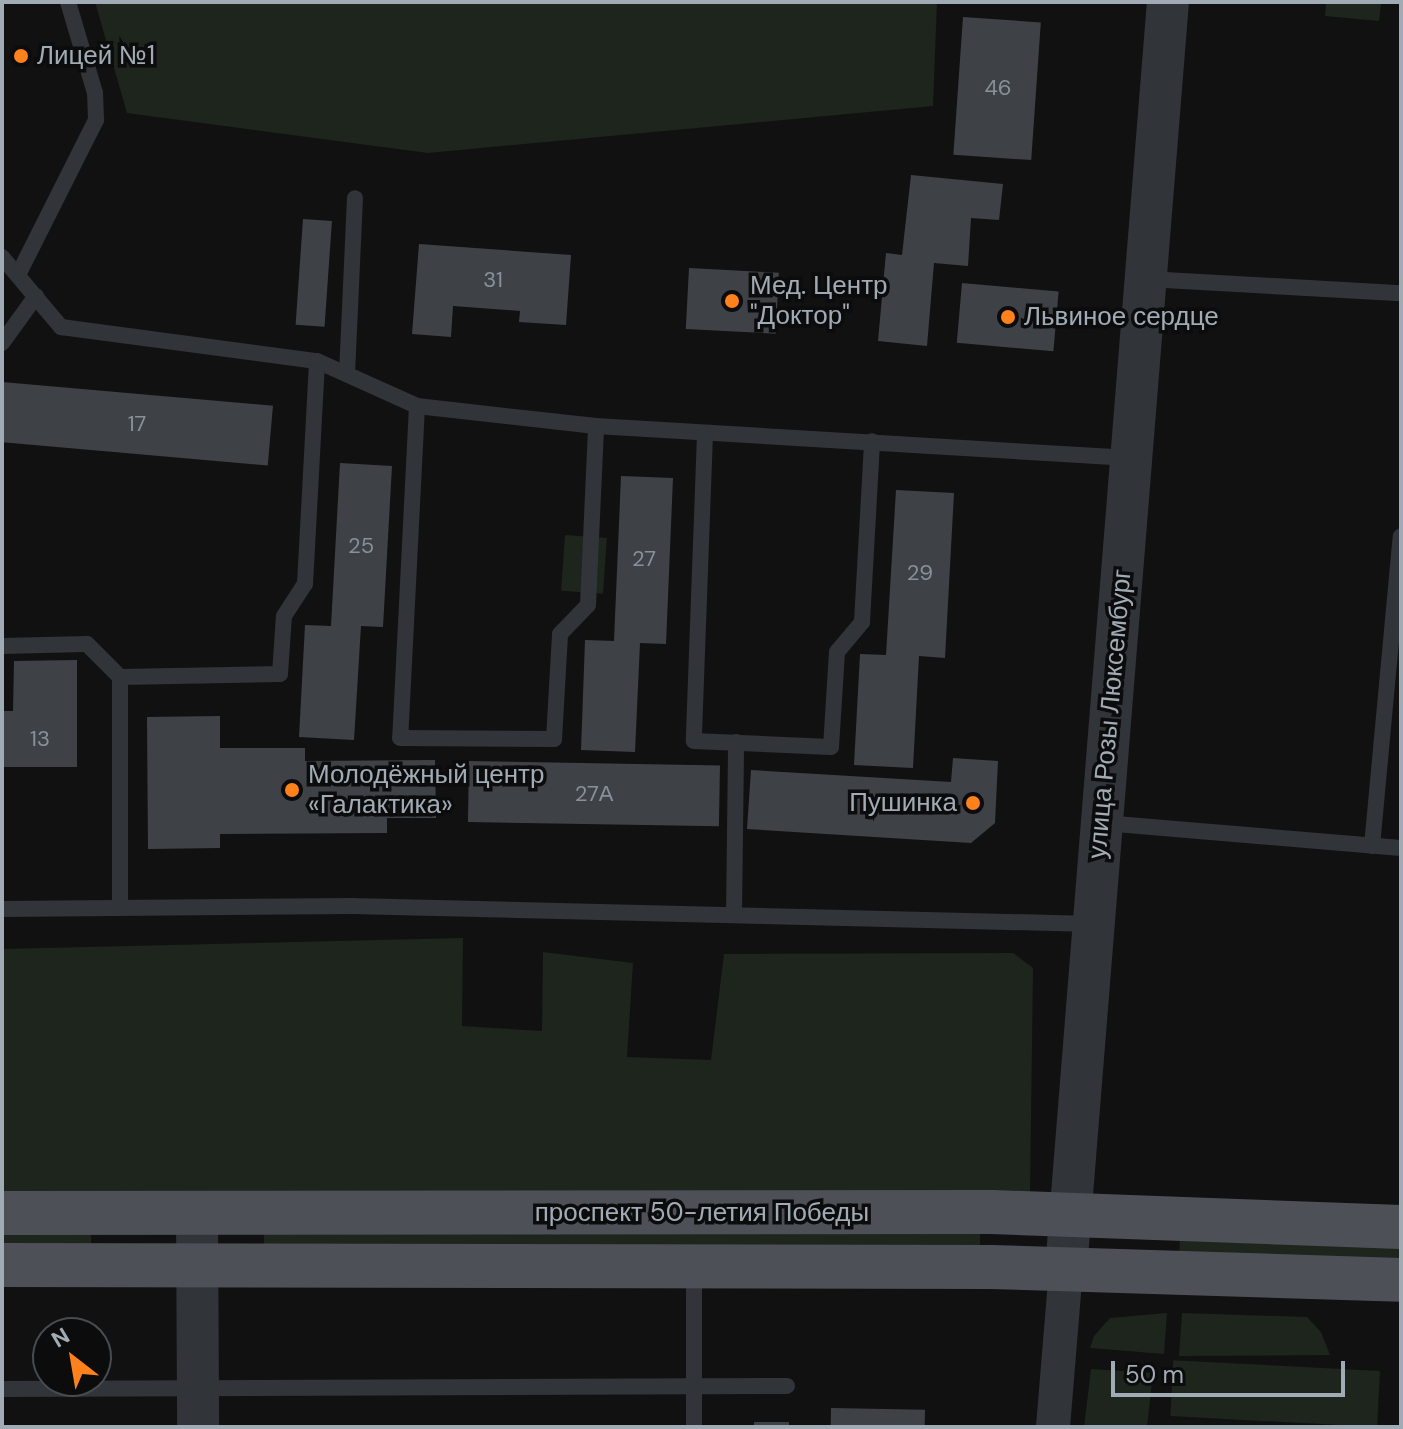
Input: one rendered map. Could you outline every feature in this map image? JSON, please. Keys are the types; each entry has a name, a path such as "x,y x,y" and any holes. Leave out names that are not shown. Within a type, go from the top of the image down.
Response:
{"main road":[{"name":"проспект 50-летия Победы","path":"2,1213 1070,1214 1401,1227"},
{"path":"2,1265 1066,1269 1401,1280"}],"street":[{"name":"улица Розы Люксембург","path":"1053,1427 1168,2"},
{"path":"197,1213 198,1427"}],"lane":[{"path":"18,275 96,120 95,93 68,2"},
{"path":"347,374 355,198"},
{"path":"2,257 61,327 317,361 417,406 596,426 1133,459"},
{"path":"1145,279 1401,293"},
{"path":"2,343 36,296"},
{"path":"120,677 280,674 284,616 305,584 317,361"},
{"path":"417,406 400,738 554,739 560,634 588,605 596,426"},
{"path":"705,434 694,741 831,747 837,652 862,622 872,441"},
{"path":"1372,846 1401,536"},
{"path":"2,646 87,644 120,677 120,908"},
{"path":"1384,724 1401,726"},
{"path":"734,914 736,742"},
{"path":"1100,822 1401,848"},
{"path":"2,909 352,906 1092,924"},
{"path":"694,1270 694,1427"},
{"path":"2,1389 196,1385 787,1386"}],"shaded area":[{"path":"95,2 937,2 933,106 428,153 127,113"},
{"path":"1326,2 1381,4 1379,21 1325,16"},
{"path":"565,535 607,538 603,594 561,591"},
{"path":"463,938 462,1026 542,1031 543,952 633,963 627,1057 711,1060 724,954 1013,953 1033,968 1030,1196 2,1196 2,949"},
{"path":"2,1232 91,1232 91,1248 2,1248"},
{"path":"264,1232 980,1232 980,1247 264,1247"},
{"path":"1180,1238 1401,1246 1401,1261 1179,1256"},
{"path":"1167,1313 1164,1354 1090,1348 1094,1336 1110,1318"},
{"path":"1182,1313 1307,1317 1321,1332 1330,1355 1179,1356"},
{"path":"1173,1360 1380,1371 1377,1427 1170,1416"},
{"path":"1091,1369 1153,1373 1147,1427 1084,1427"}],"building":[{"path":"963,17 1041,22 1031,160 953,155"},
{"path":"911,175 1003,184 999,220 971,218 968,266 934,263 927,346 878,341 886,253 902,255"},
{"path":"303,219 332,221 325,327 296,325"},
{"path":"419,244 571,255 566,325 519,322 520,311 453,306 451,337 412,334"},
{"name":"Мед. Центр \"Доктор\"","path":"689,268 779,273 776,334 686,329"},
{"name":"Львиное сердце","path":"962,283 1059,291 1053,351 957,343"},
{"path":"2,382 273,406 268,465 2,442"},
{"path":"340,463 392,466 383,627 361,626 354,740 299,737 305,625 331,626"},
{"path":"621,476 673,478 666,644 640,643 635,752 581,750 585,640 614,641"},
{"path":"896,490 954,493 945,658 919,656 913,768 854,765 860,654 886,655"},
{"path":"77,660 77,767 2,767 2,711 13,711 14,661"},
{"name":"Молодёжный центр «Галактика»","path":"220,716 220,748 305,748 305,761 435,760 436,818 387,818 387,833 220,834 220,848 148,849 147,717"},
{"path":"953,758 998,761 995,823 971,843 747,829 751,770 951,782"},
{"path":"469,761 720,765 719,826 468,822"},
{"path":"831,1408 925,1410 925,1427 831,1427"},
{"path":"754,1422 789,1422 789,1427 754,1427"}],"place":[{"name":"Лицей №1","path":"21,56"},
{"name":"Мед. Центр \"Доктор\"","path":"732,301"},
{"name":"Львиное сердце","path":"1008,317"},
{"name":"Молодёжный центр «Галактика»","path":"292,790"},
{"name":"Пушинка","path":"973,803"}]}
